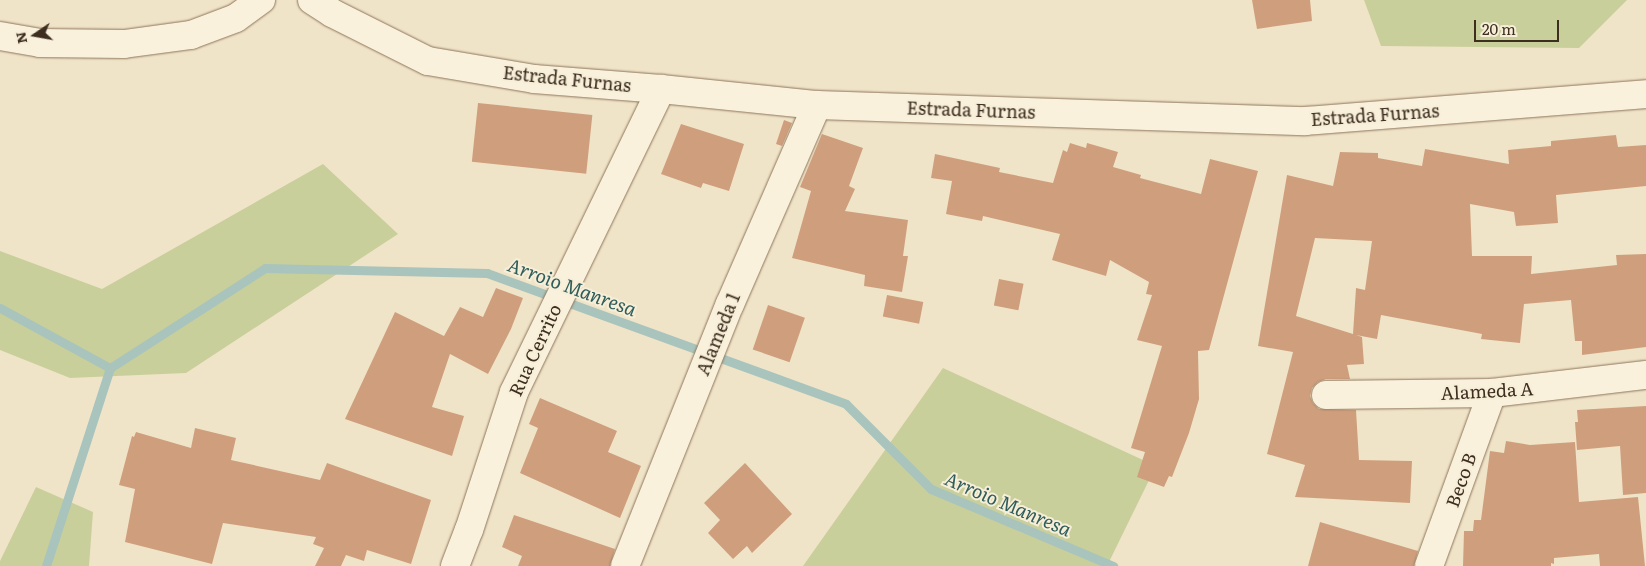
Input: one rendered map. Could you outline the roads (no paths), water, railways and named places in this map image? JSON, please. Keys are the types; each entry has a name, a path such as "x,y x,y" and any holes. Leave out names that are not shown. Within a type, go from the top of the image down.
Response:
{"street":[{"path":"0,36 40,44 124,44 191,35 236,18 261,0"},
{"name":"Estrada Furnas","path":"312,0 332,13 428,60 534,79 661,89 817,105 1305,121 1646,94"},
{"name":"Rua Cerrito","path":"455,566 469,530 514,392 661,89"},
{"name":"Alameda 1","path":"625,566 730,304 817,105"},
{"name":"Alameda A","path":"1326,395 1492,393 1646,375"},
{"name":"Beco B","path":"1429,566 1492,393"}],"waterway":[{"name":"Arroio Manresa","path":"0,308 110,368 265,268 487,273 846,404 931,489 1113,566"},
{"path":"46,566 110,368"}]}
